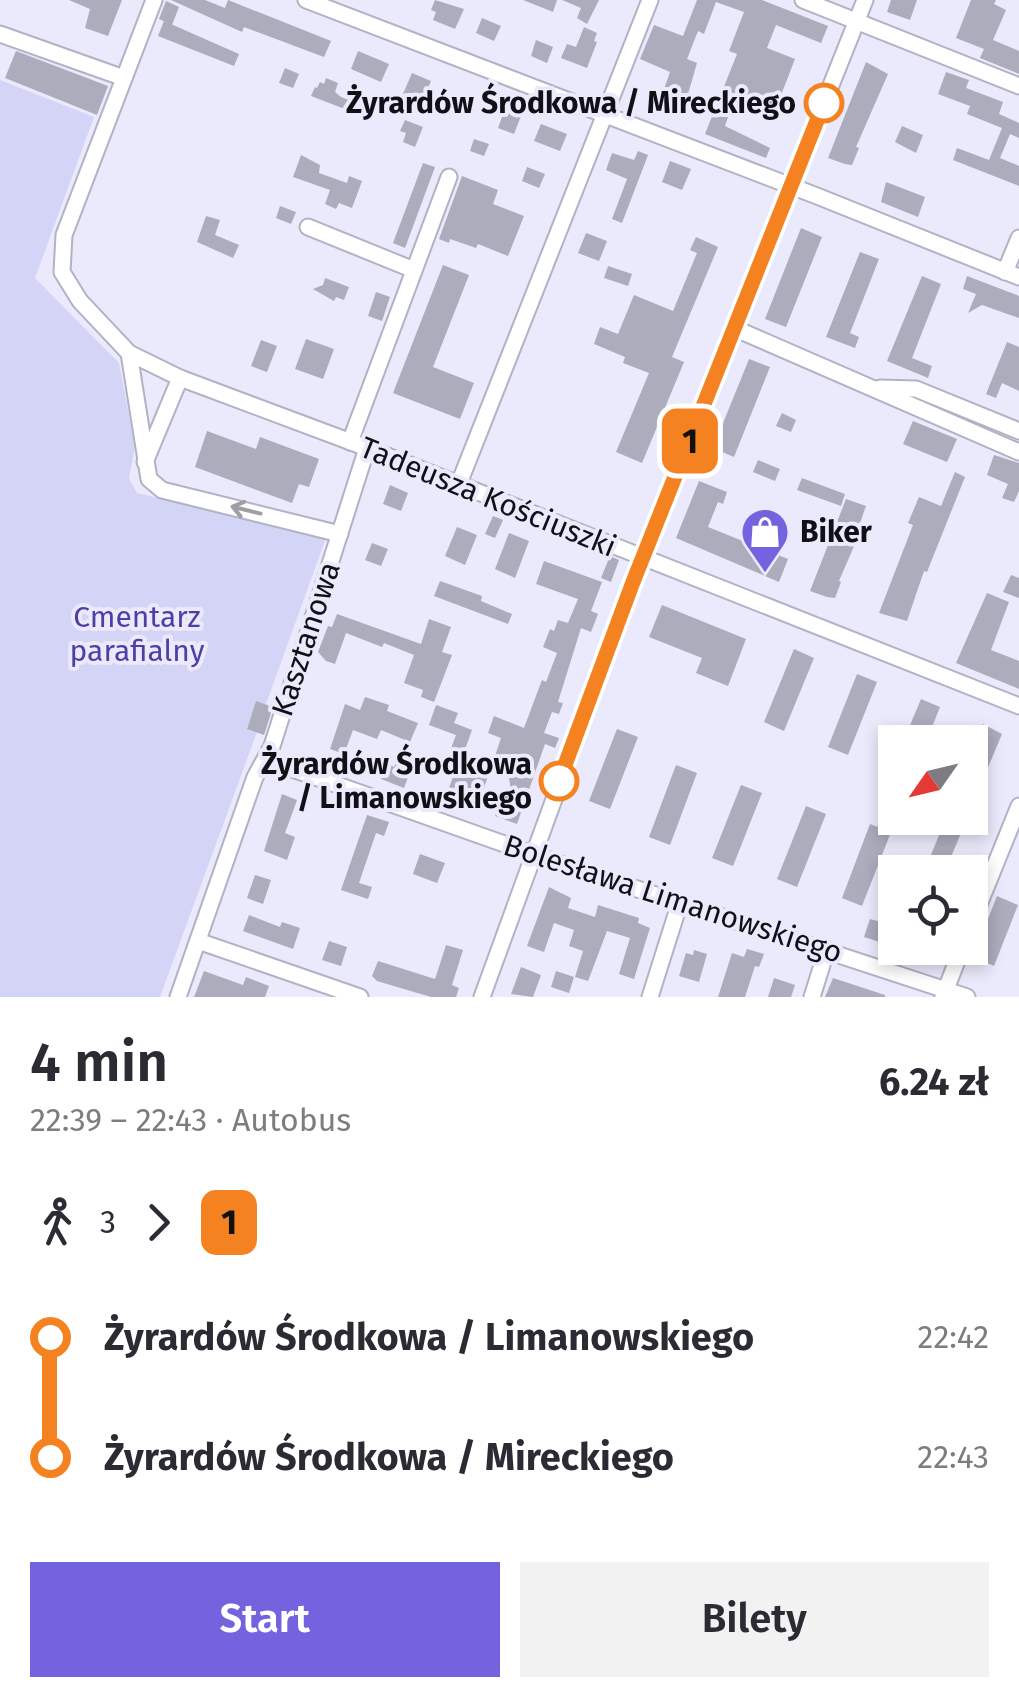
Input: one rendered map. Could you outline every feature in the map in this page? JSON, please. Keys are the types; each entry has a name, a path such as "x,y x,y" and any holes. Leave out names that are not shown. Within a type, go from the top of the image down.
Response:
{"street":[{"path":"154,0 64,235 62,272 80,301 129,353 149,479 162,490 340,534"},
{"path":"306,0 1012,274 1019,238"},
{"path":"458,486 650,0"},
{"path":"803,0 1019,86"},
{"path":"482,997 642,558 865,0"},
{"path":"0,34 124,78"},
{"path":"350,442 449,176"},
{"path":"308,228 414,270"},
{"path":"736,328 1019,452"},
{"name":"Tadeusza Kościuszki","path":"129,353 180,378 1019,706"},
{"path":"145,462 180,378"},
{"path":"866,387 916,390 1019,431"},
{"name":"Kasztanowa","path":"178,997 255,777 267,760 367,448"},
{"name":"Bolesława Limanowskiego","path":"267,760 533,854 828,949 944,994 966,997"},
{"path":"988,883 1019,806"},
{"path":"650,997 680,902"},
{"path":"198,941 360,997"},
{"path":"812,997 828,949"},
{"path":"944,994 955,965"}],"green space":[{"name":"Cmentarz parafialny","path":"0,80 94,117 35,278 119,363 135,447 129,478 137,493 326,538 266,704 256,702 247,728 257,732 160,997 0,997"}],"building":[{"path":"69,0 122,0 108,36 85,28 90,9"},
{"path":"171,0 205,0 225,8 228,0 331,41 324,57 244,27 242,32"},
{"path":"435,0 464,9 455,29 433,20"},
{"path":"523,0 557,0 553,12"},
{"path":"562,0 599,0 587,24 577,18 581,8"},
{"path":"697,0 762,0 828,26 821,43 776,25 767,48 795,59 776,108 747,97 743,109 732,105 725,126 770,148 766,158 705,134 737,54 729,51 744,12 716,2 704,34 698,31 687,59 697,63 686,101 663,92 670,72 640,59 654,25 683,36"},
{"path":"891,0 917,0 910,20 887,12"},
{"path":"971,0 996,0 994,4 1006,10 993,40 1019,51 1019,74 980,58 984,49 956,38"},
{"path":"166,1 179,7 172,25 159,19"},
{"path":"482,18 501,26 494,41 476,33"},
{"path":"164,21 239,54 234,66 158,36"},
{"path":"584,27 597,33 587,68 561,58 567,44 576,47"},
{"path":"536,40 553,47 547,63 531,56"},
{"path":"16,51 108,86 97,115 5,78"},
{"path":"358,51 389,64 381,82 351,69"},
{"path":"866,62 888,74 852,165 845,164 828,158"},
{"path":"285,68 299,74 293,88 279,83"},
{"path":"946,72 969,80 966,88 1003,102 999,114 1019,123 1019,138 1010,134 1000,158 1019,166 1019,186 953,160 957,148 989,160 1002,128 967,114 970,106 938,94"},
{"path":"412,73 431,81 424,97 418,100 403,94"},
{"path":"326,78 338,83 335,92 341,97 372,109 368,118 311,96"},
{"path":"505,109 521,116 514,134 498,128"},
{"path":"405,120 423,127 415,147 403,142 406,133 400,131"},
{"path":"541,124 567,134 560,151 534,141"},
{"path":"902,126 923,135 916,153 895,142"},
{"path":"474,139 489,144 484,156 470,151"},
{"path":"638,151 648,155 622,223 612,219 627,179 606,170 612,153 634,160"},
{"path":"301,155 320,165 319,173 347,183 349,176 362,181 352,208 339,203 336,209 325,204 330,190 293,177"},
{"path":"670,161 691,169 682,190 662,182"},
{"path":"423,163 435,167 405,248 393,243"},
{"path":"527,167 545,174 539,188 522,181"},
{"path":"462,176 498,190 493,204 524,216 508,256 478,244 476,248 439,239"},
{"path":"886,182 925,197 918,217 881,202"},
{"path":"280,206 296,212 291,224 276,218"},
{"path":"206,216 220,220 215,235 239,245 233,258 197,242"},
{"path":"801,228 822,237 786,327 765,319"},
{"path":"586,233 607,241 599,261 578,253"},
{"path":"696,237 718,247 672,357 684,362 642,463 616,452 649,373 623,363 625,357 594,344 600,327 618,334 634,295 673,311 697,253 690,250"},
{"path":"860,252 879,259 850,333 859,337 855,348 826,337"},
{"path":"443,265 469,275 433,367 474,383 460,419 393,393"},
{"path":"608,266 632,274 628,286 604,278"},
{"path":"922,276 941,284 912,358 932,366 928,378 887,361"},
{"path":"967,276 1019,296 1019,318 982,305 968,313 976,294 963,289"},
{"path":"325,278 349,287 344,300 336,297 334,301 313,289 323,285"},
{"path":"376,292 390,297 382,321 368,316"},
{"path":"306,339 334,349 323,379 295,369"},
{"path":"261,340 277,346 267,372 251,366"},
{"path":"1007,342 1019,347 1019,391 1002,383 996,398 986,394"},
{"path":"749,359 770,367 734,457 713,448"},
{"path":"782,413 796,420 791,432 776,426"},
{"path":"913,421 957,439 947,462 903,444"},
{"path":"207,431 256,449 260,437 319,459 309,487 299,484 292,503 195,467"},
{"path":"994,455 1019,463 1019,491 1014,502 1002,498 1008,484 987,475"},
{"path":"758,460 780,469 775,481 753,472"},
{"path":"955,472 965,477 907,621 879,613 913,525 908,523 919,497 941,506"},
{"path":"802,478 845,494 841,506 797,490"},
{"path":"699,481 727,492 723,504 718,502 708,527 788,559 779,582 676,538"},
{"path":"390,485 408,493 401,511 383,504"},
{"path":"846,499 866,506 835,598 827,597 810,591"},
{"path":"493,516 503,520 495,538 485,534"},
{"path":"457,527 477,535 465,565 445,556"},
{"path":"509,533 529,541 515,578 495,569"},
{"path":"372,543 388,549 381,566 365,560"},
{"path":"610,556 619,560 611,582 601,578"},
{"path":"544,561 602,582 591,611 598,614 591,632 581,628 558,702 563,703 559,714 552,712 544,733 559,738 555,748 545,744 517,824 495,816 504,793 512,796 508,772 499,769 503,759 495,756 501,738 488,733 494,716 524,728 557,653 543,647 550,629 554,631 558,620 568,623 578,599 536,584"},
{"path":"1011,575 1019,578 1019,598 1003,592"},
{"path":"440,581 482,596 481,601 512,614 508,624 434,596"},
{"path":"987,593 1009,602 991,650 1019,661 1019,689 956,663"},
{"path":"662,605 746,639 728,686 696,673 702,658 649,637"},
{"path":"337,614 421,644 429,619 451,627 442,652 452,655 434,702 421,697 423,690 404,683 414,655 384,643 382,647 346,633 335,664 326,661 318,652"},
{"path":"794,649 814,658 784,731 764,722"},
{"path":"857,674 877,682 848,755 828,747"},
{"path":"365,697 389,705 387,711 418,723 410,742 381,730 377,739 353,730 344,754 330,749 345,704 360,710"},
{"path":"921,699 940,707 933,725 910,725"},
{"path":"256,701 273,707 264,735 247,729"},
{"path":"436,705 458,713 454,723 472,730 459,766 488,776 481,797 467,792 461,808 444,802 455,771 444,767 456,735 429,725"},
{"path":"988,727 1002,734 988,767"},
{"path":"617,729 638,737 610,809 589,801"},
{"path":"396,763 411,769 404,788 381,779 387,764 394,767"},
{"path":"676,765 697,773 670,845 649,837"},
{"path":"741,785 762,793 733,866 712,858"},
{"path":"282,794 297,800 285,833 295,837 287,860 264,851"},
{"path":"806,806 826,814 797,887 777,879"},
{"path":"367,815 389,822 384,836 376,833 359,883 372,887 368,899 341,890"},
{"path":"870,824 878,827 878,835 890,835 882,855 878,855 878,865 862,906 842,898"},
{"path":"939,835 960,835 952,855 931,855"},
{"path":"420,854 445,863 437,883 413,874"},
{"path":"255,875 271,880 263,904 247,898"},
{"path":"549,887 571,898 568,908 595,917 598,905 639,918 638,923 650,928 634,979 619,974 630,938 607,931 588,981 575,977 583,951 569,946 574,930 554,923 544,952 527,946"},
{"path":"997,896 1018,905 994,966 988,963 988,919"},
{"path":"249,915 280,927 282,922 300,928 293,949 243,931"},
{"path":"870,919 878,921 878,941 864,937"},
{"path":"329,941 347,947 341,966 322,960"},
{"path":"446,945 463,950 452,985 459,988 456,997 431,997 377,981 372,976 378,961 435,979"},
{"path":"747,949 764,954 759,967 755,966 745,997 718,997 732,953 744,957"},
{"path":"694,950 707,954 699,982 679,976 686,953 693,955"},
{"path":"521,967 541,975 533,997 511,994"},
{"path":"204,971 243,985 246,977 269,986 265,997 194,997"},
{"path":"556,971 574,977 569,993 551,987"},
{"path":"774,978 795,985 791,997 768,997"},
{"path":"833,978 885,995 885,997 825,997"}],"bus line":[{"name":"1","path":"559,781 633,582 824,103"}],"place":[{"name":"Żyrardów Środkowa / Mireckiego","path":"824,103"},
{"name":"Biker","path":"765,574"},
{"name":"Żyrardów Środkowa / Limanowskiego","path":"559,781"}]}
